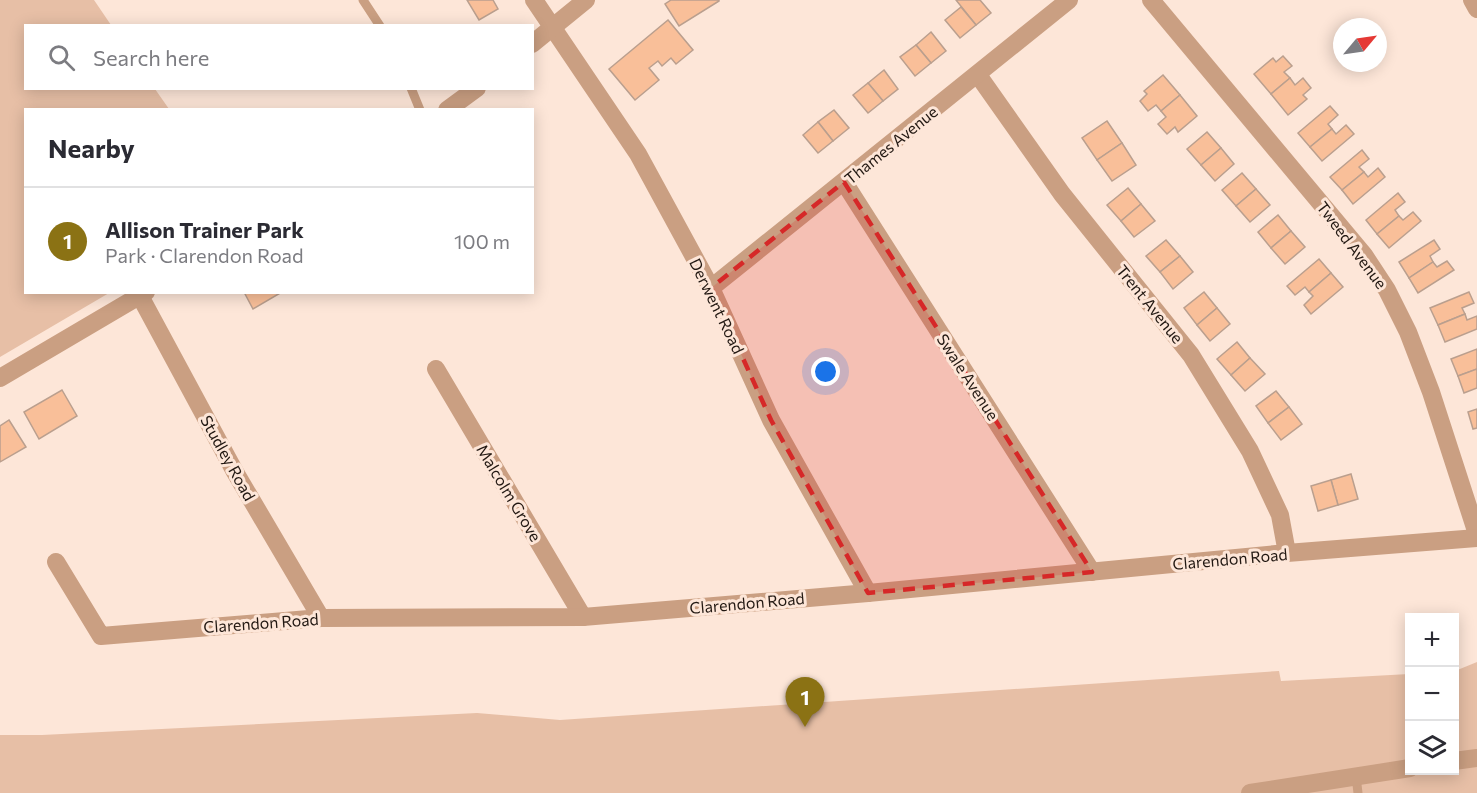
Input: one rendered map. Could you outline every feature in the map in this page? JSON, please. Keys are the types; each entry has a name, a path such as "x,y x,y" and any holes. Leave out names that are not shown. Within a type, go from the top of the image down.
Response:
{"street":[{"name":"Derwent Road","path":"534,0 638,154 711,288 771,420 867,593"},
{"path":"534,42 586,0"},
{"name":"Thames Avenue","path":"711,288 1070,0"},
{"name":"Tweed Avenue","path":"1151,0 1364,255 1387,290 1408,332 1431,392 1477,536"},
{"path":"1472,0 1477,9"},
{"name":"Trent Avenue","path":"978,75 1062,194 1191,355 1250,451 1280,515 1287,553"},
{"path":"450,108 474,90"},
{"name":"Swale Avenue","path":"844,182 1092,572"},
{"path":"0,378 143,294"},
{"name":"Studley Road","path":"143,294 235,472 321,618"},
{"name":"Malcolm Grove","path":"436,369 583,617"},
{"name":"Clarendon Road","path":"56,562 101,636 321,618 583,617 1477,536"},
{"path":"1459,760 1477,758"},
{"path":"1250,793 1357,784 1405,770"}],"lane":[{"path":"363,0 379,24"},
{"path":"412,90 419,108"}],"highlighted area":[{"path":"844,182 1092,572 868,593 771,420 711,288"}],"shaded area":[{"path":"0,0 94,0 110,24 24,24 24,90 156,90 168,108 24,108 24,294 107,294 0,357"},
{"path":"1477,662 1477,793 0,793 0,735 42,735 477,713 560,720 1279,671 1281,681 1405,674 1405,775 1459,775 1459,669"}],"building":[{"path":"467,0 493,0 498,9 479,20"},
{"path":"671,0 719,1 679,26 665,4"},
{"path":"956,0 980,0 991,13 976,25"},
{"path":"961,7 976,25 960,38 945,20"},
{"path":"668,20 693,50 676,64 671,58 662,66 658,61 649,68 659,80 635,100 609,69"},
{"path":"931,32 946,51 931,63 916,45"},
{"path":"916,45 931,63 915,76 900,57"},
{"path":"1283,56 1292,66 1284,72 1290,78 1271,94 1254,74 1273,58 1276,62"},
{"path":"884,70 898,89 883,101 868,83"},
{"path":"1163,75 1180,95 1161,111 1156,105 1148,111 1140,101 1147,94 1144,91"},
{"path":"1290,78 1295,85 1303,78 1311,88 1303,95 1307,99 1288,115 1271,94"},
{"path":"868,83 883,101 868,113 853,95"},
{"path":"1180,95 1197,116 1178,132 1175,127 1167,134 1158,124 1166,117 1161,111"},
{"path":"1330,106 1338,115 1328,124 1332,129 1310,147 1298,133"},
{"path":"834,110 849,128 833,141 818,122"},
{"path":"1107,121 1122,143 1097,160 1082,138"},
{"path":"818,122 833,141 818,153 803,135"},
{"path":"1346,125 1354,134 1322,161 1310,147 1332,129 1336,134"},
{"path":"1207,132 1221,148 1201,165 1187,149"},
{"path":"1122,143 1136,165 1112,181 1097,160"},
{"path":"1221,148 1234,164 1215,181 1201,165"},
{"path":"1362,150 1369,159 1359,167 1364,172 1342,190 1330,177"},
{"path":"1378,168 1385,177 1353,204 1342,190 1364,172 1368,177"},
{"path":"1242,173 1256,189 1236,206 1222,190"},
{"path":"1128,188 1141,204 1121,221 1107,205"},
{"path":"1256,189 1270,205 1250,222 1236,206"},
{"path":"1398,193 1405,202 1395,210 1399,216 1377,234 1366,220"},
{"path":"1141,204 1155,221 1134,237 1121,221"},
{"path":"1413,212 1421,221 1389,248 1377,234 1399,216 1403,220"},
{"path":"1278,215 1291,231 1271,248 1258,232"},
{"path":"1291,231 1305,247 1285,264 1271,248"},
{"path":"1166,240 1180,256 1160,272 1146,256"},
{"path":"1434,240 1440,249 1430,256 1433,262 1409,278 1399,262"},
{"path":"1180,256 1193,272 1173,289 1160,272"},
{"path":"1319,259 1331,273 1309,292 1305,287 1295,295 1287,286"},
{"path":"1447,261 1454,270 1418,293 1409,278 1433,262 1437,267"},
{"path":"1331,273 1343,287 1311,314 1304,305 1313,296 1309,292"},
{"path":"1204,292 1217,308 1197,325 1184,308"},
{"path":"1469,292 1474,303 1462,308 1465,314 1438,325 1430,308"},
{"path":"245,294 279,294 253,309"},
{"path":"1217,308 1230,324 1210,341 1197,325"},
{"path":"1465,314 1467,320 1477,316 1477,329 1445,342 1438,325"},
{"path":"1237,342 1250,358 1231,375 1217,359"},
{"path":"1477,349 1477,369 1458,376 1451,359"},
{"path":"1250,358 1265,374 1245,391 1231,375"},
{"path":"1477,369 1477,388 1464,393 1458,376"},
{"path":"62,390 77,416 39,439 24,412"},
{"path":"1276,391 1289,407 1268,423 1256,406"},
{"path":"1289,407 1302,424 1281,440 1268,423"},
{"path":"1477,409 1477,428 1473,429 1468,412"},
{"path":"9,420 26,447 0,462 0,426"},
{"path":"1351,474 1358,499 1338,505 1331,480"},
{"path":"1331,480 1338,505 1318,511 1311,486"}],"place":[{"name":"Allison Trainer Park","path":"805,727"}]}
